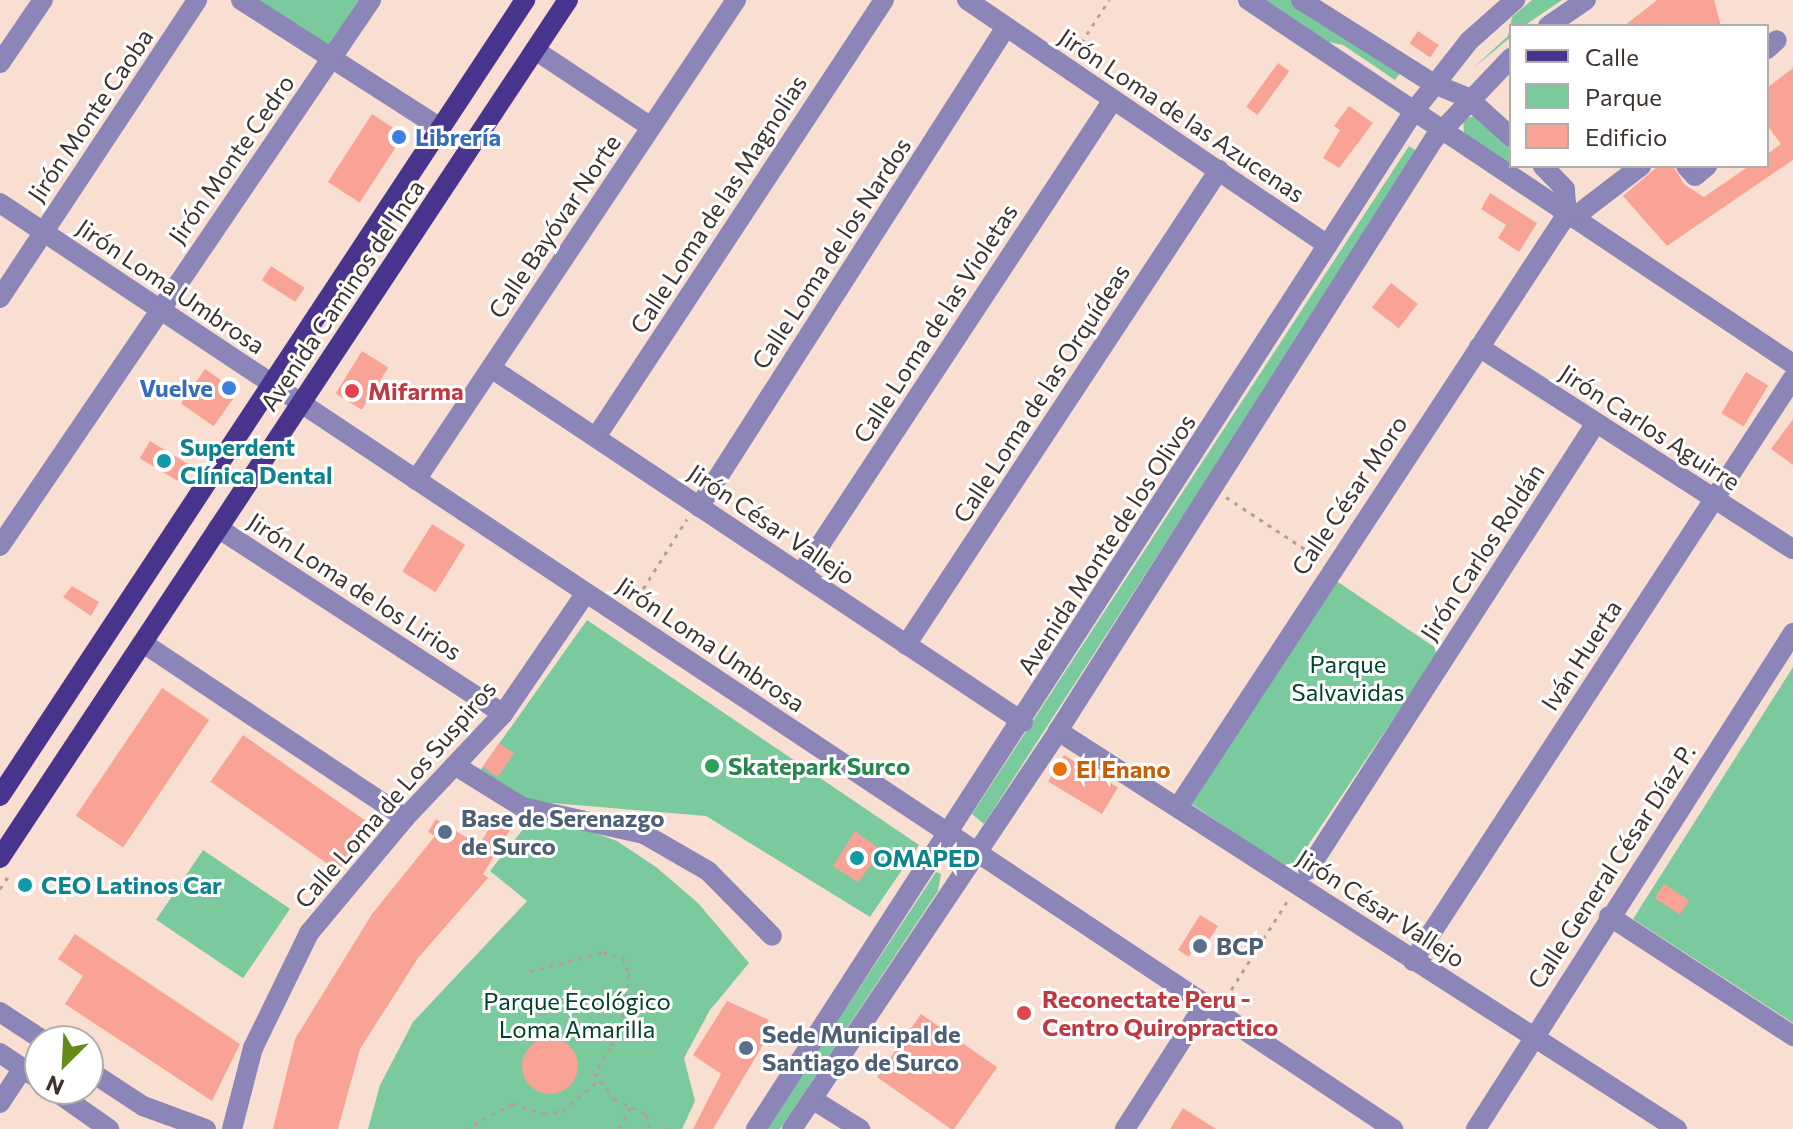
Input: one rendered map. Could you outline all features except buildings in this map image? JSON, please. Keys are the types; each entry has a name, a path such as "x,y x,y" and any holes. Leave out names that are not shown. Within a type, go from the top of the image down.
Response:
{"main road":[{"name":"Avenida Caminos del Inca","path":"0,796 525,0"},
{"name":"Avenida Caminos del Inca","path":"0,858 568,0"}],"street":[{"path":"0,63 43,0"},
{"name":"Jirón Monte Caoba","path":"0,298 197,0"},
{"path":"241,0 440,128"},
{"name":"Jirón Monte Cedro","path":"0,546 371,0"},
{"name":"Calle Bayóvar Norte","path":"416,480 736,0"},
{"name":"Calle Loma de las Magnolias","path":"596,437 884,0"},
{"name":"Jirón Loma de las Azucenas","path":"967,0 1328,245"},
{"path":"1248,0 1793,364"},
{"path":"1301,0 1434,84 1468,98 1509,135"},
{"name":"Avenida Monte de los Olivos","path":"756,1129 1023,722 1414,111 1469,41 1515,0"},
{"path":"1551,24 1586,0"},
{"name":"Calle Loma de los Nardos","path":"695,510 1006,27"},
{"path":"535,50 651,127"},
{"path":"792,1129 1058,731 1442,129 1468,98 1509,60"},
{"name":"Calle Loma de las Violetas","path":"801,574 1113,100"},
{"path":"1545,168 1565,189 1570,216"},
{"name":"Calle César Moro","path":"1178,807 1479,347 1570,216 1638,168"},
{"path":"1688,168 1695,176 1705,168"},
{"name":"Calle Loma de las Orquídeas","path":"906,645 1219,170"},
{"name":"Jirón Loma Umbrosa","path":"0,203 1393,1129"},
{"name":"Jirón Carlos Aguirre","path":"1479,347 1793,549"},
{"name":"Jirón César Vallejo","path":"491,368 596,437 695,510 801,574 1023,722"},
{"name":"Iván Huerta","path":"1413,961 1793,378"},
{"name":"Jirón Carlos Roldán","path":"1308,870 1596,423"},
{"name":"Jirón Loma de los Lirios","path":"218,528 503,714"},
{"name":"Calle Loma de Los Suspiros","path":"232,1129 253,1048 296,956 334,901 405,818 503,714 586,593"},
{"name":"Calle General César Díaz P.","path":"1476,1129 1609,916 1793,633"},
{"path":"143,643 405,818"},
{"name":"Jirón César Vallejo","path":"1058,731 1677,1129"},
{"path":"456,766 522,807 644,834 708,871 772,936"},
{"path":"1609,916 1793,1036"},
{"path":"1129,1128 1211,1008"},
{"path":"0,1012 24,1028"},
{"path":"0,1053 23,1068 0,1103"},
{"path":"104,1080 143,1106 206,1129"},
{"path":"812,1099 860,1129"},
{"path":"75,1105 109,1129"}],"path":[{"path":"1066,68 1109,0"},
{"path":"1223,496 1323,561"},
{"path":"638,597 695,510"},
{"path":"1211,1008 1290,897"},
{"path":"465,1129 513,1103 543,1114 562,1111 597,1082 598,1061 611,1048 626,1004 629,974 623,958 603,952 530,971"},
{"path":"597,1082 614,1099 646,1114 650,1129"},
{"path":"619,1129 631,1107"},
{"path":"664,1129 672,1129"}],"green space":[{"path":"258,0 359,0 328,47"},
{"path":"1261,0 1293,0 1401,72 1395,80 1343,45 1323,41"},
{"path":"1532,0 1562,0 1527,24 1511,24 1512,17"},
{"path":"1509,31 1509,39 1473,68 1508,36"},
{"path":"1474,116 1509,142 1509,165 1464,133 1463,119"},
{"path":"1409,146 1418,152 984,824 972,814"},
{"name":"Parque Salvavidas","path":"1335,580 1439,650 1291,871 1186,801"},
{"path":"587,620 919,845 870,917 706,816 528,801 479,772"},
{"path":"1793,667 1793,1023 1633,919"},
{"name":"Parque Ecológico Loma Amarilla","path":"561,821 617,841 656,867 698,903 749,963 710,1010 684,1058 695,1101 682,1129 368,1129 380,1085 413,1022 527,901 490,871 528,823"},
{"path":"203,850 290,909 243,978 156,920"},
{"path":"936,872 941,874 938,891 780,1129 766,1129"}],"place":[{"name":"Librería","path":"399,137"},
{"name":"Vuelve","path":"229,388"},
{"name":"Mifarma","path":"352,391"},
{"name":"Superdent Clínica Dental","path":"164,461"},
{"name":"Skatepark Surco","path":"712,766"},
{"name":"El Enano","path":"1060,769"},
{"name":"Base de Serenazgo de Surco","path":"445,832"},
{"name":"OMAPED","path":"857,858"},
{"name":"CEO Latinos Car","path":"25,885"},
{"name":"BCP","path":"1200,946"},
{"name":"Reconectate Peru - Centro Quiropractico","path":"1024,1013"},
{"name":"Sede Municipal de Santiago de Surco","path":"746,1048"}]}
